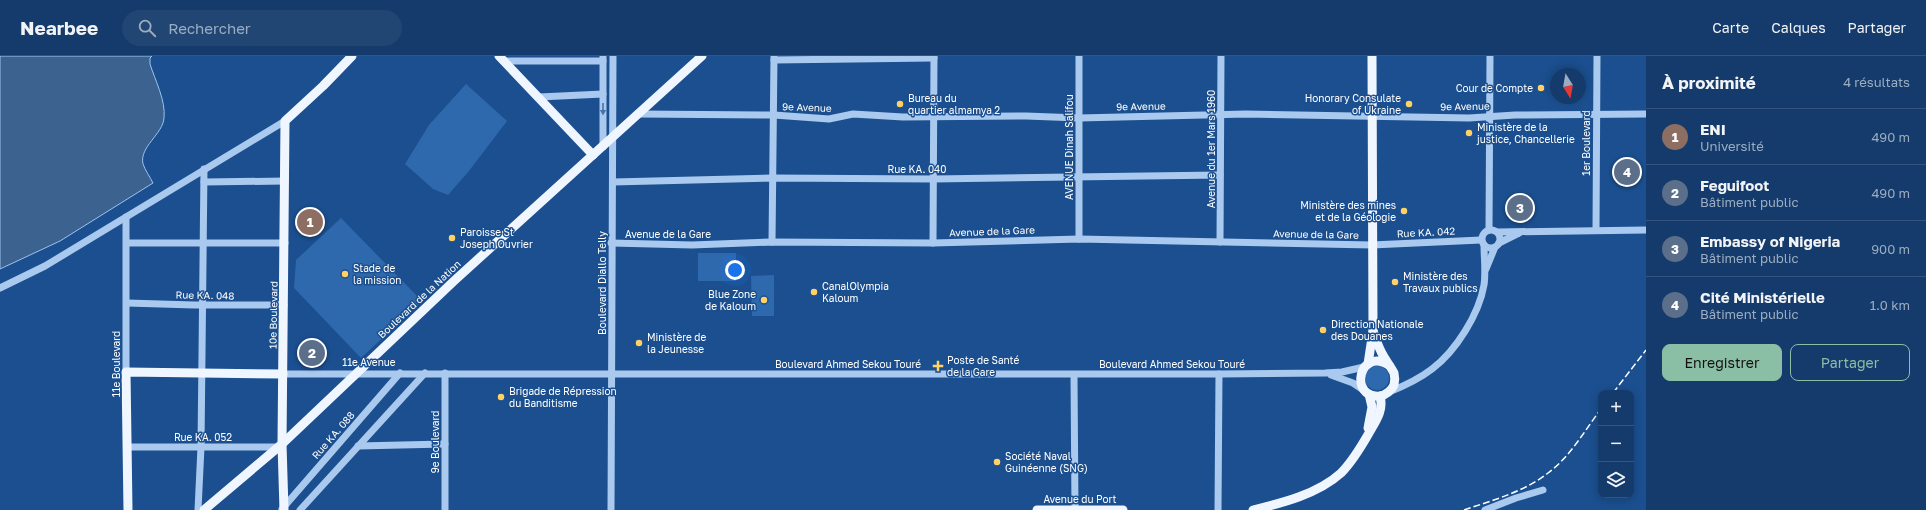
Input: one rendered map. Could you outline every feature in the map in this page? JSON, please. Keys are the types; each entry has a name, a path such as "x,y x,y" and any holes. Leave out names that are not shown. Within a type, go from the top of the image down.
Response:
{"main road":[{"path":"286,121 324,86 352,56"},
{"name":"Boulevard de la Nation","path":"204,510 281,445 455,280 702,56"},
{"path":"1361,448 1371,419 1372,407 1367,392 1360,381 1360,376 1366,365 1373,331 1372,56"},
{"path":"501,58 593,155"},
{"name":"10e Boulevard","path":"283,509 281,445 286,121"},
{"path":"1367,392 1380,396 1389,392 1395,377 1382,353 1373,331"},
{"path":"1366,365 1379,361 1390,366"},
{"name":"11e Avenue","path":"126,372 283,374"},
{"name":"11e Boulevard","path":"126,372 128,510"},
{"path":"1253,510 1286,501 1323,486 1341,473 1361,448 1378,417 1381,407 1380,396"},
{"name":"Avenue du Port","path":"1037,510 1123,510"}],"street":[{"name":"Boulevard Diallo Telly","path":"611,510 613,56"},
{"name":"AVENUE Dinah Salifou","path":"1079,56 1079,239"},
{"name":"Avenue du 1er Mars 1960","path":"1220,242 1221,56"},
{"path":"1490,56 1490,230"},
{"name":"1er Boulevard","path":"1596,56 1596,230"},
{"path":"772,242 774,58 934,57 933,243"},
{"path":"501,58 603,58 603,147"},
{"path":"539,97 603,94"},
{"name":"9e Avenue","path":"638,114 774,115 829,119 853,114 903,117 1078,118 1221,114 1372,115 1469,118 1490,116 1646,114"},
{"path":"0,288 45,266 286,121"},
{"path":"198,510 201,447 204,169"},
{"name":"Rue KA. 040","path":"613,182 772,178 933,179 1220,175"},
{"path":"204,182 285,181"},
{"name":"11e Boulevard","path":"126,217 126,372"},
{"path":"1389,392 1432,370 1443,360 1476,313 1484,285 1484,232 1490,230 1498,232 1523,232 1646,230"},
{"path":"1485,272 1500,238 1498,232"},
{"path":"1483,243 1489,248 1523,232"},
{"name":"Avenue de la Gare","path":"611,244 692,245 772,242 933,243 1079,239 1372,245"},
{"path":"127,243 285,243"},
{"name":"Rue KA. 042","path":"1372,245 1483,243"},
{"name":"Rue KA. 048","path":"126,303 284,305"},
{"name":"Boulevard Ahmed Sekou Touré","path":"612,373 1074,375 1325,373 1342,372 1366,365"},
{"name":"Rue KA. 088","path":"283,509 400,373"},
{"path":"300,510 425,373"},
{"name":"9e Boulevard","path":"445,373 445,510"},
{"name":"11e Avenue","path":"283,374 612,373"},
{"name":"Boulevard Ahmed Sekou Touré","path":"1325,373 1353,383 1367,392"},
{"path":"1218,510 1219,374"},
{"path":"1074,375 1075,510"},
{"path":"1395,377 1407,384"},
{"path":"358,446 445,444"},
{"name":"Rue KA. 052","path":"127,447 281,445"},
{"path":"1485,510 1516,498 1543,490"}],"shaded area":[{"path":"0,56 152,56 150,58 150,64 162,98 164,118 160,130 144,152 143,164 153,183 60,241 0,269"},
{"path":"466,84 507,121 469,171 448,195 433,189 405,164 429,125"},
{"name":"Stade de la mission","path":"341,218 422,301 361,358 294,288 296,260"},
{"path":"698,253 736,253 736,281 698,281"},
{"path":"774,275 774,316 752,316 751,276"},
{"path":"1372,366 1382,366 1389,373 1389,383 1382,390 1372,390 1365,383 1365,373"}],"railway":[{"path":"1615,390 1646,350"},
{"path":"1464,510 1497,499 1539,480 1556,467 1577,443 1598,413"}],"place":[{"name":"Cour de Compte","path":"1541,88"},
{"name":"Bureau du quartier almamya 2","path":"900,104"},
{"name":"Honorary Consulate of Ukraine","path":"1409,104"},
{"name":"Ministère de la justice, Chancellerie","path":"1469,133"},
{"name":"Cité Ministérielle","path":"1627,172"},
{"name":"Embassy of Nigeria","path":"1520,208"},
{"name":"Ministère des mines et de la Géologie","path":"1404,211"},
{"name":"ENI","path":"310,222"},
{"name":"Paroisse St Joseph Ouvrier","path":"452,238"},
{"name":"Stade de la mission","path":"345,274"},
{"name":"Ministère des Travaux publics","path":"1395,282"},
{"name":"CanalOlympia Kaloum","path":"814,292"},
{"name":"Blue Zone de Kaloum","path":"764,300"},
{"name":"Direction Nationale des Douanes","path":"1323,330"},
{"name":"Ministère de la Jeunesse","path":"639,343"},
{"name":"Feguifoot","path":"312,353"},
{"name":"Poste de Santé de la Gare","path":"938,366"},
{"name":"Brigade de Répression du Banditisme","path":"501,397"},
{"name":"Société Naval Guinéenne (SNG)","path":"997,462"}]}
